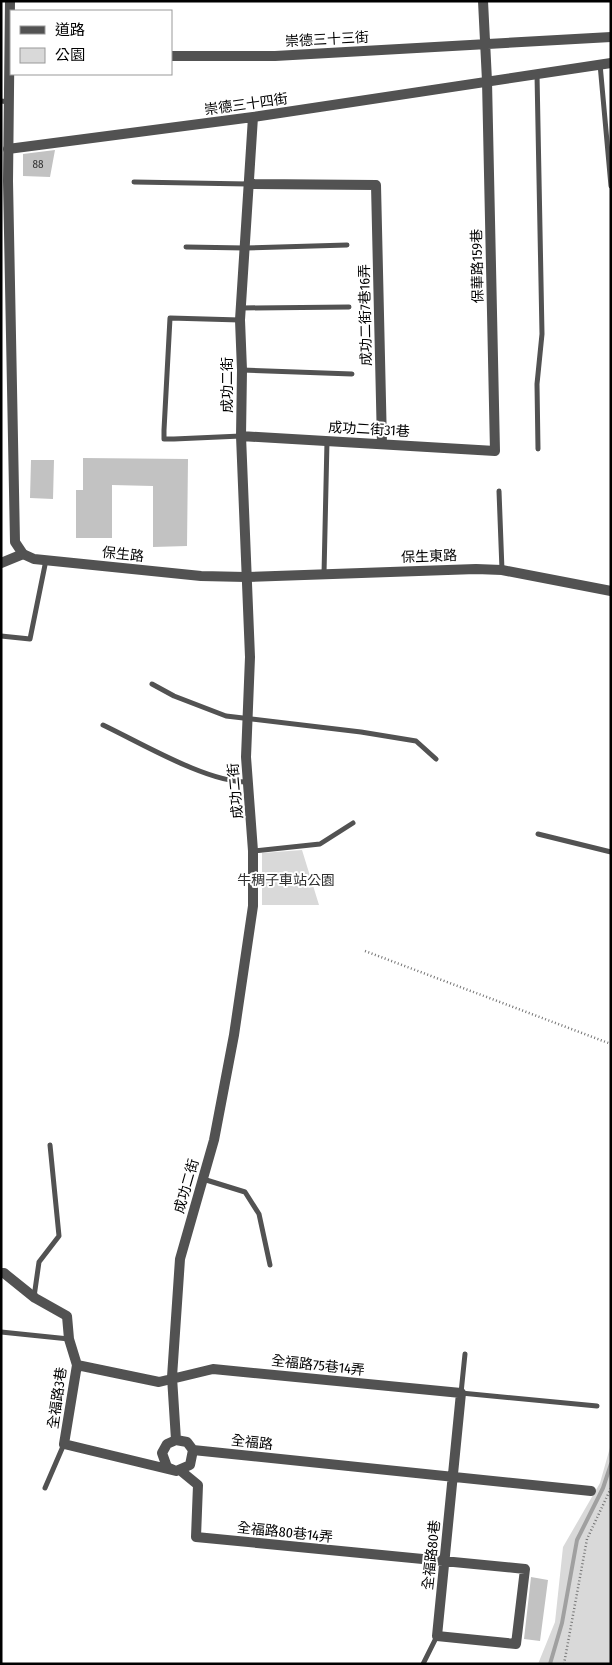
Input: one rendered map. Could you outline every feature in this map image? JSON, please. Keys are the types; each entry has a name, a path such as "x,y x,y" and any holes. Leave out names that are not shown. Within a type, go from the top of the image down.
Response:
{"street":[{"name":"保華路159巷","path":"482,1 487,81 495,451"},
{"path":"1,563 23,554 15,542 4,181 8,149 5,101 10,56 7,8"},
{"name":"崇德三十三街","path":"172,56 275,56 611,37"},
{"name":"崇德三十四街","path":"8,149 253,117 611,63"},
{"name":"成功二街","path":"176,1440 172,1377 180,1259 214,1140 248,947 253,906 254,851 246,757 250,657 241,436 242,370 240,320 253,117"},
{"name":"成功二街7巷16弄","path":"248,184 376,185 382,444"},
{"name":"成功二街31巷","path":"241,436 495,451"},
{"name":"保生路","path":"23,554 34,559 202,576 246,576"},
{"name":"保生東路","path":"246,576 476,569 502,570 611,591"},
{"name":"全福路3巷","path":"1,1273 4,1272 34,1297 67,1316 69,1339 77,1365 64,1444"},
{"name":"全福路75巷14弄","path":"77,1365 159,1382 172,1377 213,1369 461,1393"},
{"path":"453,1477 461,1393"},
{"path":"64,1444 179,1471 190,1465 193,1450 186,1442 176,1440 164,1448 164,1463 179,1471"},
{"name":"全福路","path":"193,1450 591,1491"},
{"name":"全福路80巷14弄","path":"179,1471 198,1485 196,1537 444,1562"},
{"name":"全福路80巷","path":"438,1636 453,1477"},
{"path":"438,1636 516,1644 525,1569 444,1562"}],"lane":[{"path":"600,64 611,186"},
{"path":"537,73 542,334 537,384 538,449"},
{"path":"134,182 248,184"},
{"path":"186,247 245,248 347,245"},
{"path":"241,308 349,307"},
{"path":"240,320 170,318 164,439 241,436"},
{"path":"242,370 352,374"},
{"path":"324,574 327,441"},
{"path":"499,491 502,570"},
{"path":"1,636 30,639 46,560"},
{"path":"152,684 174,696 226,716 361,732 416,741 436,759"},
{"path":"103,725 205,774 233,782 248,782"},
{"path":"254,851 320,844 352,823"},
{"path":"538,834 611,852"},
{"path":"34,1297 39,1262 59,1236 50,1145"},
{"path":"203,1179 245,1192 260,1214 270,1265"},
{"path":"1,1332 69,1339"},
{"path":"465,1354 461,1393 597,1406"},
{"path":"45,1488 64,1444"},
{"name":"全福路80巷","path":"423,1664 438,1636"}],"path":[{"path":"365,951 611,1044"},
{"path":"564,1664 587,1539 611,1488"}],"green space":[{"name":"牛稠子車站公園","path":"302,850 319,905 262,905 262,853"},
{"path":"611,1444 611,1664 538,1664 555,1622 563,1547 600,1483"}],"building":[{"path":"55,150 50,177 23,176 23,154"},
{"path":"83,458 188,459 187,546 153,547 153,486 112,485 112,538 76,538 76,490 83,490"},
{"path":"31,460 54,460 53,499 30,498"},
{"path":"531,1577 548,1580 540,1641 524,1639"}],"waterway":[{"path":"550,1664 562,1623 577,1540 603,1488 611,1464"}]}
